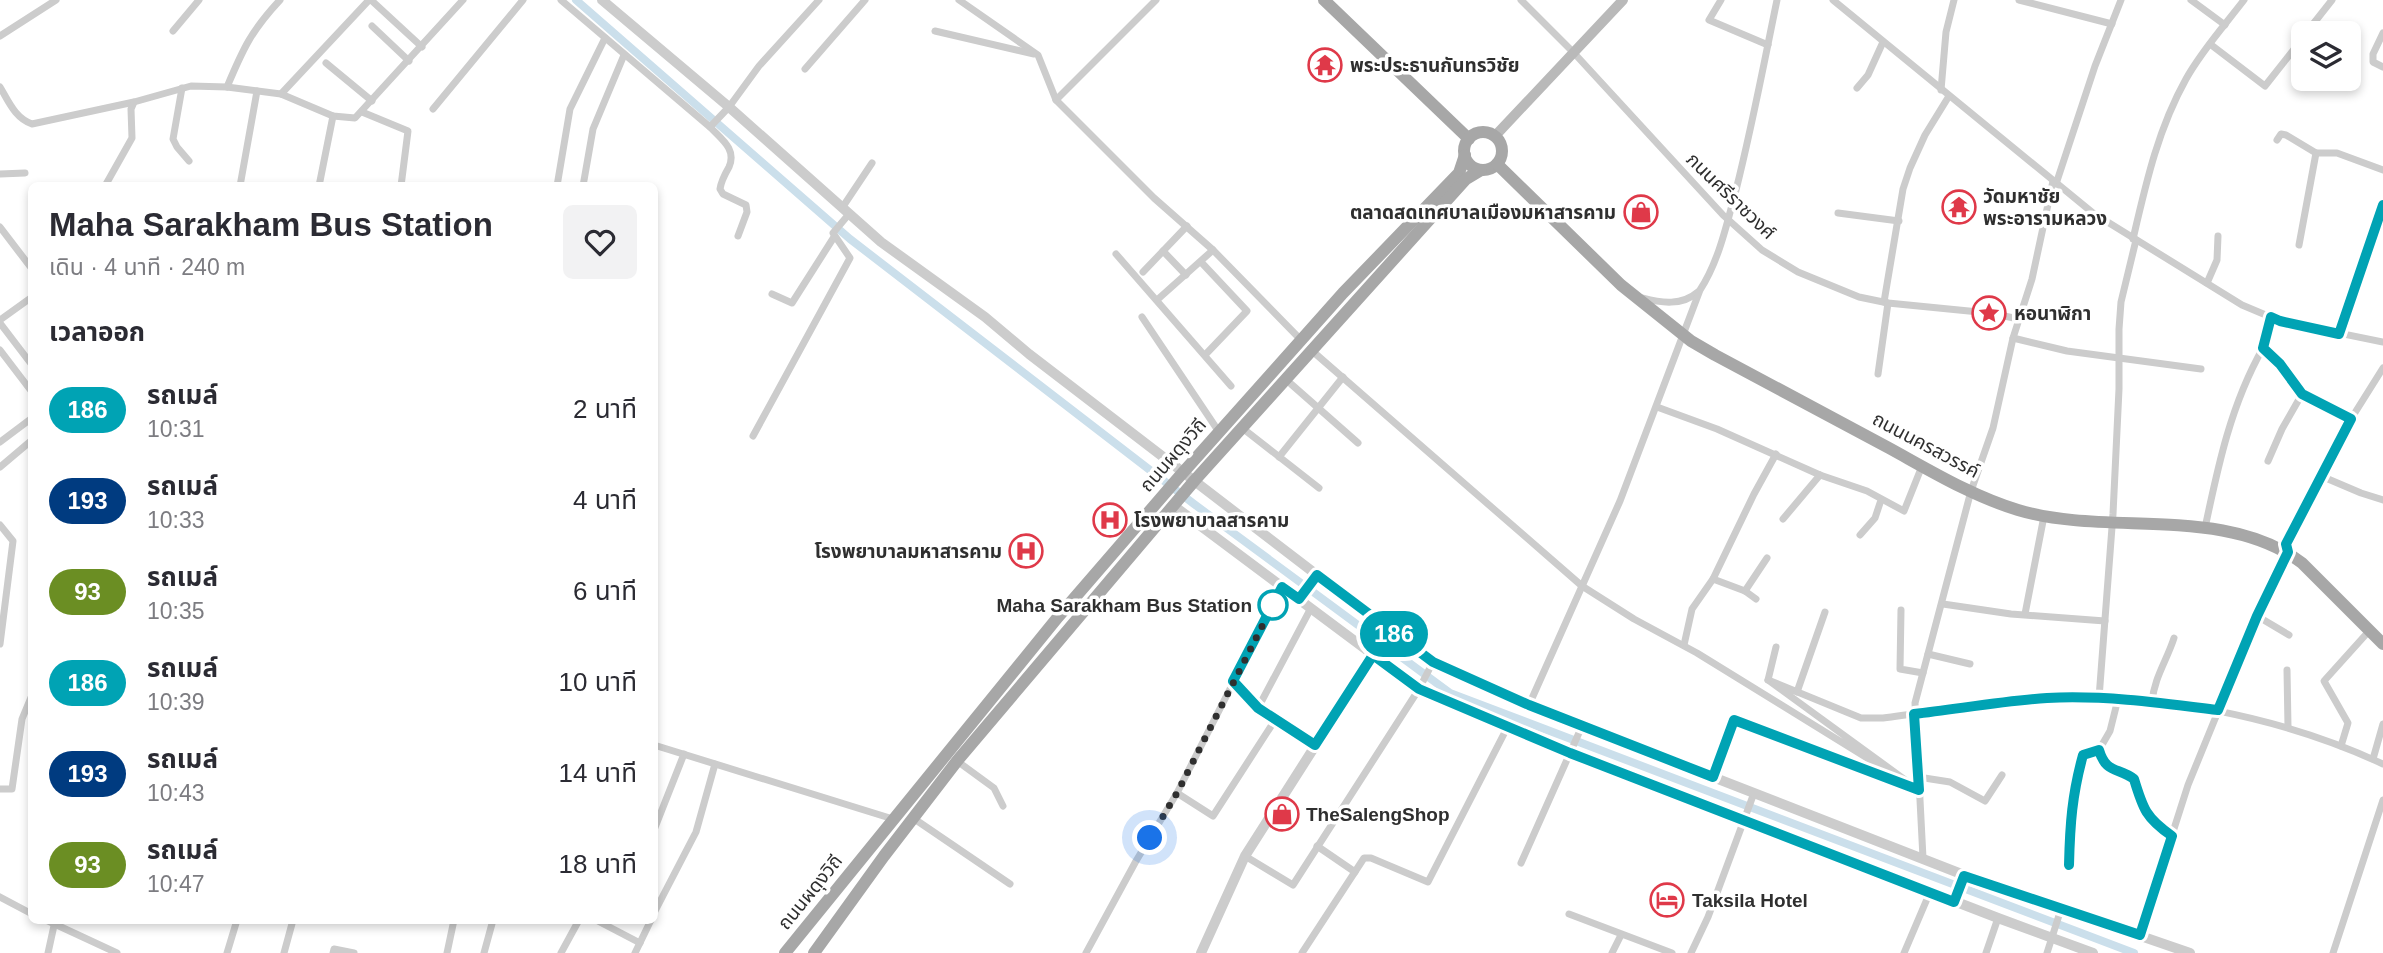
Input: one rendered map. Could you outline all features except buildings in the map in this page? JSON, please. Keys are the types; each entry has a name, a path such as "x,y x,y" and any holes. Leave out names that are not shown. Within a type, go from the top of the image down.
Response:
{"main road":[{"path":"1324,0 1469,139"},
{"path":"1495,136 1623,0"},
{"path":"1481,132 1495,136 1502,146 1501,159 1487,170 1471,165 1465,155 1469,139 1481,132"},
{"name":"ถนนผดุงวิถี","path":"785,953 1058,617 1167,490 1187,478 1241,427 1307,346 1343,293 1459,173 1465,155"},
{"name":"ถนนนครสวรรค์","path":"1497,164 1635,296 1684,335 1715,355 1922,466 2003,505 2043,516 2205,529 2246,535 2288,552 2313,572 2383,644"},
{"name":"ถนนผดุงวิถี","path":"814,953 957,761 1176,502 1187,478 1219,432 1307,346 1466,179 1481,170"},
{"path":"892,819 909,823"}],"street":[{"path":"0,36 56,0"},
{"path":"173,31 199,0"},
{"path":"227,87 248,38 280,0"},
{"path":"281,94 370,0 422,47"},
{"path":"450,0 457,7"},
{"path":"0,87 16,114 23,121 32,124 134,102 191,86 227,87 281,94 333,116 355,118 463,0"},
{"path":"433,110 523,0"},
{"path":"561,0 711,126 732,153 720,189 723,194 746,205 747,212 738,236"},
{"path":"602,0 881,242 985,317 1187,478 1433,662 1529,705 1964,876 2190,953"},
{"path":"711,126 759,66 819,0"},
{"path":"805,69 866,0"},
{"path":"959,0 1038,55 1056,100 1154,198 1213,250 1307,346 1386,418 1581,586 1634,619 1684,645 1919,790"},
{"path":"1056,100 1156,0"},
{"name":"ภนนศรีราชวงศ์","path":"1521,0 1574,52 1728,220 1762,250 1798,272 1859,297 2019,319"},
{"path":"1721,0 1709,20 1768,45"},
{"path":"1529,705 1619,501 1700,290 1708,279 1728,220 1755,112 1777,0"},
{"path":"1833,0 2093,213 2207,284 2242,305 2280,321 2383,342"},
{"path":"1941,90 1946,32 1954,0"},
{"path":"2019,0 2112,24"},
{"path":"1923,858 1914,714 1923,673 1971,491 1993,428 2013,338 2032,279 2054,183 2121,0"},
{"path":"2191,0 2225,25"},
{"path":"2099,698 2112,523 2121,302 2153,154 2185,81 2244,0"},
{"path":"2315,21 2332,0"},
{"path":"372,26 409,61"},
{"path":"935,32 1038,55"},
{"path":"2383,33 2372,62 2383,67"},
{"path":"558,182 570,109 605,38"},
{"path":"1857,88 1868,75 1883,42"},
{"path":"2210,44 2265,86 2291,52"},
{"path":"584,182 593,129 624,55"},
{"path":"326,63 372,101"},
{"path":"182,88 173,139 189,160"},
{"path":"241,182 257,91"},
{"path":"1878,374 1903,189 1925,135 1949,96"},
{"path":"108,182 132,138 131,109 134,102"},
{"path":"362,112 408,131 402,182"},
{"path":"320,182 333,116"},
{"path":"2277,140 2281,134 2286,135 2316,153 2337,153 2383,170"},
{"path":"2299,245 2316,153"},
{"path":"772,294 792,303 846,213 872,163"},
{"path":"0,174 26,173"},
{"path":"2339,334 2383,205"},
{"path":"1838,213 1899,221"},
{"path":"1143,272 1187,226"},
{"path":"0,227 28,264"},
{"path":"753,436 850,258 833,235"},
{"path":"2207,284 2217,260 2218,236"},
{"path":"1157,300 1213,250"},
{"path":"1163,251 1186,275"},
{"path":"1116,254 1231,386"},
{"path":"1201,262 1247,311 1205,355"},
{"path":"1635,296 1671,302 1683,301 1700,290"},
{"path":"28,300 0,321 28,360"},
{"path":"1142,317 1219,432"},
{"path":"2205,529 2228,428 2247,375 2263,348 2271,317"},
{"path":"2013,338 2067,351 2201,369"},
{"path":"2263,348 2280,364 2302,394 2351,419"},
{"path":"0,350 28,387"},
{"path":"2140,935 2188,785 2257,616 2288,552 2286,544 2351,419 2383,368"},
{"path":"1279,457 1343,377"},
{"path":"1291,384 1358,443"},
{"path":"2268,461 2302,394"},
{"path":"1657,407 1776,454 1820,475 1867,491 1904,511 1922,466"},
{"path":"0,442 28,421"},
{"path":"1241,427 1319,488"},
{"path":"0,467 28,443"},
{"path":"1684,645 1692,609 1713,579 1776,454"},
{"path":"1783,519 1820,475"},
{"path":"2321,476 2383,499"},
{"path":"1860,535 1875,518 1881,500"},
{"path":"1176,502 1282,587 1419,689 1570,753 1743,821 2093,953"},
{"path":"2025,614 2043,516"},
{"path":"0,525 13,541 0,645"},
{"path":"1745,591 1767,558"},
{"path":"1299,599 1317,575"},
{"path":"1713,579 1745,591 1756,599"},
{"path":"1086,953 1177,793 1282,587"},
{"path":"0,594 6,601"},
{"path":"1942,604 2105,621"},
{"path":"1258,708 1311,608"},
{"path":"1901,610 1900,669 1923,673"},
{"path":"1797,692 1825,612"},
{"path":"2257,616 2289,635"},
{"path":"1201,953 1245,856 1389,630"},
{"path":"2341,746 2348,723 2324,681 2369,631"},
{"path":"2152,702 2154,685 2174,638"},
{"path":"1768,680 1776,647"},
{"path":"1928,654 1970,664"},
{"path":"1245,856 1293,885 1419,689 1433,662"},
{"path":"2287,670 2288,727"},
{"path":"1768,680 1919,790"},
{"path":"1768,680 1861,718 1883,718 2048,698 2118,699 2218,710 2288,727 2383,764"},
{"path":"1233,681 1258,708 1315,745"},
{"path":"2069,865 2070,812 2075,782 2083,755 2099,750 2110,731 2118,699"},
{"path":"0,789 12,789 22,719 28,705"},
{"path":"1177,793 1213,817 1275,720"},
{"path":"1713,777 1734,720 1919,790"},
{"path":"2373,759 2383,724"},
{"path":"1303,953 1364,858 1371,858 1428,882 1507,726"},
{"path":"1521,863 1582,726"},
{"path":"658,746 892,819"},
{"path":"2099,750 2107,767 2134,779 2146,814 2153,823 2172,836"},
{"path":"658,820 684,754"},
{"path":"957,761 994,788 1003,806"},
{"path":"658,896 696,832 715,764"},
{"path":"1918,777 1950,782 1985,801 2002,775"},
{"path":"1691,953 1708,917 1754,793"},
{"path":"2333,953 2383,800"},
{"path":"909,823 1010,884"},
{"path":"1317,846 1354,872"},
{"path":"1954,902 1964,876"},
{"path":"1904,953 1930,892"},
{"path":"0,897 28,912"},
{"path":"2047,953 2061,909"},
{"path":"1569,915 1672,953"},
{"path":"1986,953 1998,918"},
{"path":"48,953 52,924"},
{"path":"56,924 117,953"},
{"path":"227,953 236,924"},
{"path":"284,953 292,924"},
{"path":"447,953 453,924"},
{"path":"484,953 492,924"},
{"path":"561,953 577,924"},
{"path":"604,924 640,943"},
{"path":"635,953 649,924"},
{"path":"1612,953 1621,935"},
{"path":"820,953 825,939"},
{"path":"333,953 334,949 354,953"}],"waterway":[{"path":"576,0 850,239 1194,504 1450,693 2134,953"}],"bus line":[{"name":"186","path":"2069,865 2070,812 2075,782 2083,755 2099,750 2107,767 2134,779 2146,814 2153,823 2172,836 2140,935 1964,876 1954,902 1570,753 1419,689 1373,655 1315,745 1258,708 1233,681 1282,587 1299,599 1317,575 1433,662 1529,705 1713,777 1734,720 1919,790 1914,714 2048,698 2143,701 2218,710 2257,616 2288,552 2286,544 2351,419 2302,394 2280,364 2263,348 2271,317 2339,334 2383,205"}],"place":[{"name":"พระประธานกันทรวิชัย","path":"1325,65"},
{"name":"วัดมหาชัย พระอารามหลวง","path":"1959,207"},
{"name":"ตลาดสดเทศบาลเมืองมหาสารคาม","path":"1641,212"},
{"name":"หอนาฬิกา","path":"1989,313"},
{"name":"โรงพยาบาลสารคาม","path":"1110,520"},
{"name":"โรงพยาบาลมหาสารคาม","path":"1026,551"},
{"name":"Maha Sarakham Bus Station","path":"1273,605"},
{"name":"TheSalengShop","path":"1282,814"},
{"name":"Taksila Hotel","path":"1667,900"}],"route":[{"path":"1150,838 1195,760 1273,605"}]}
